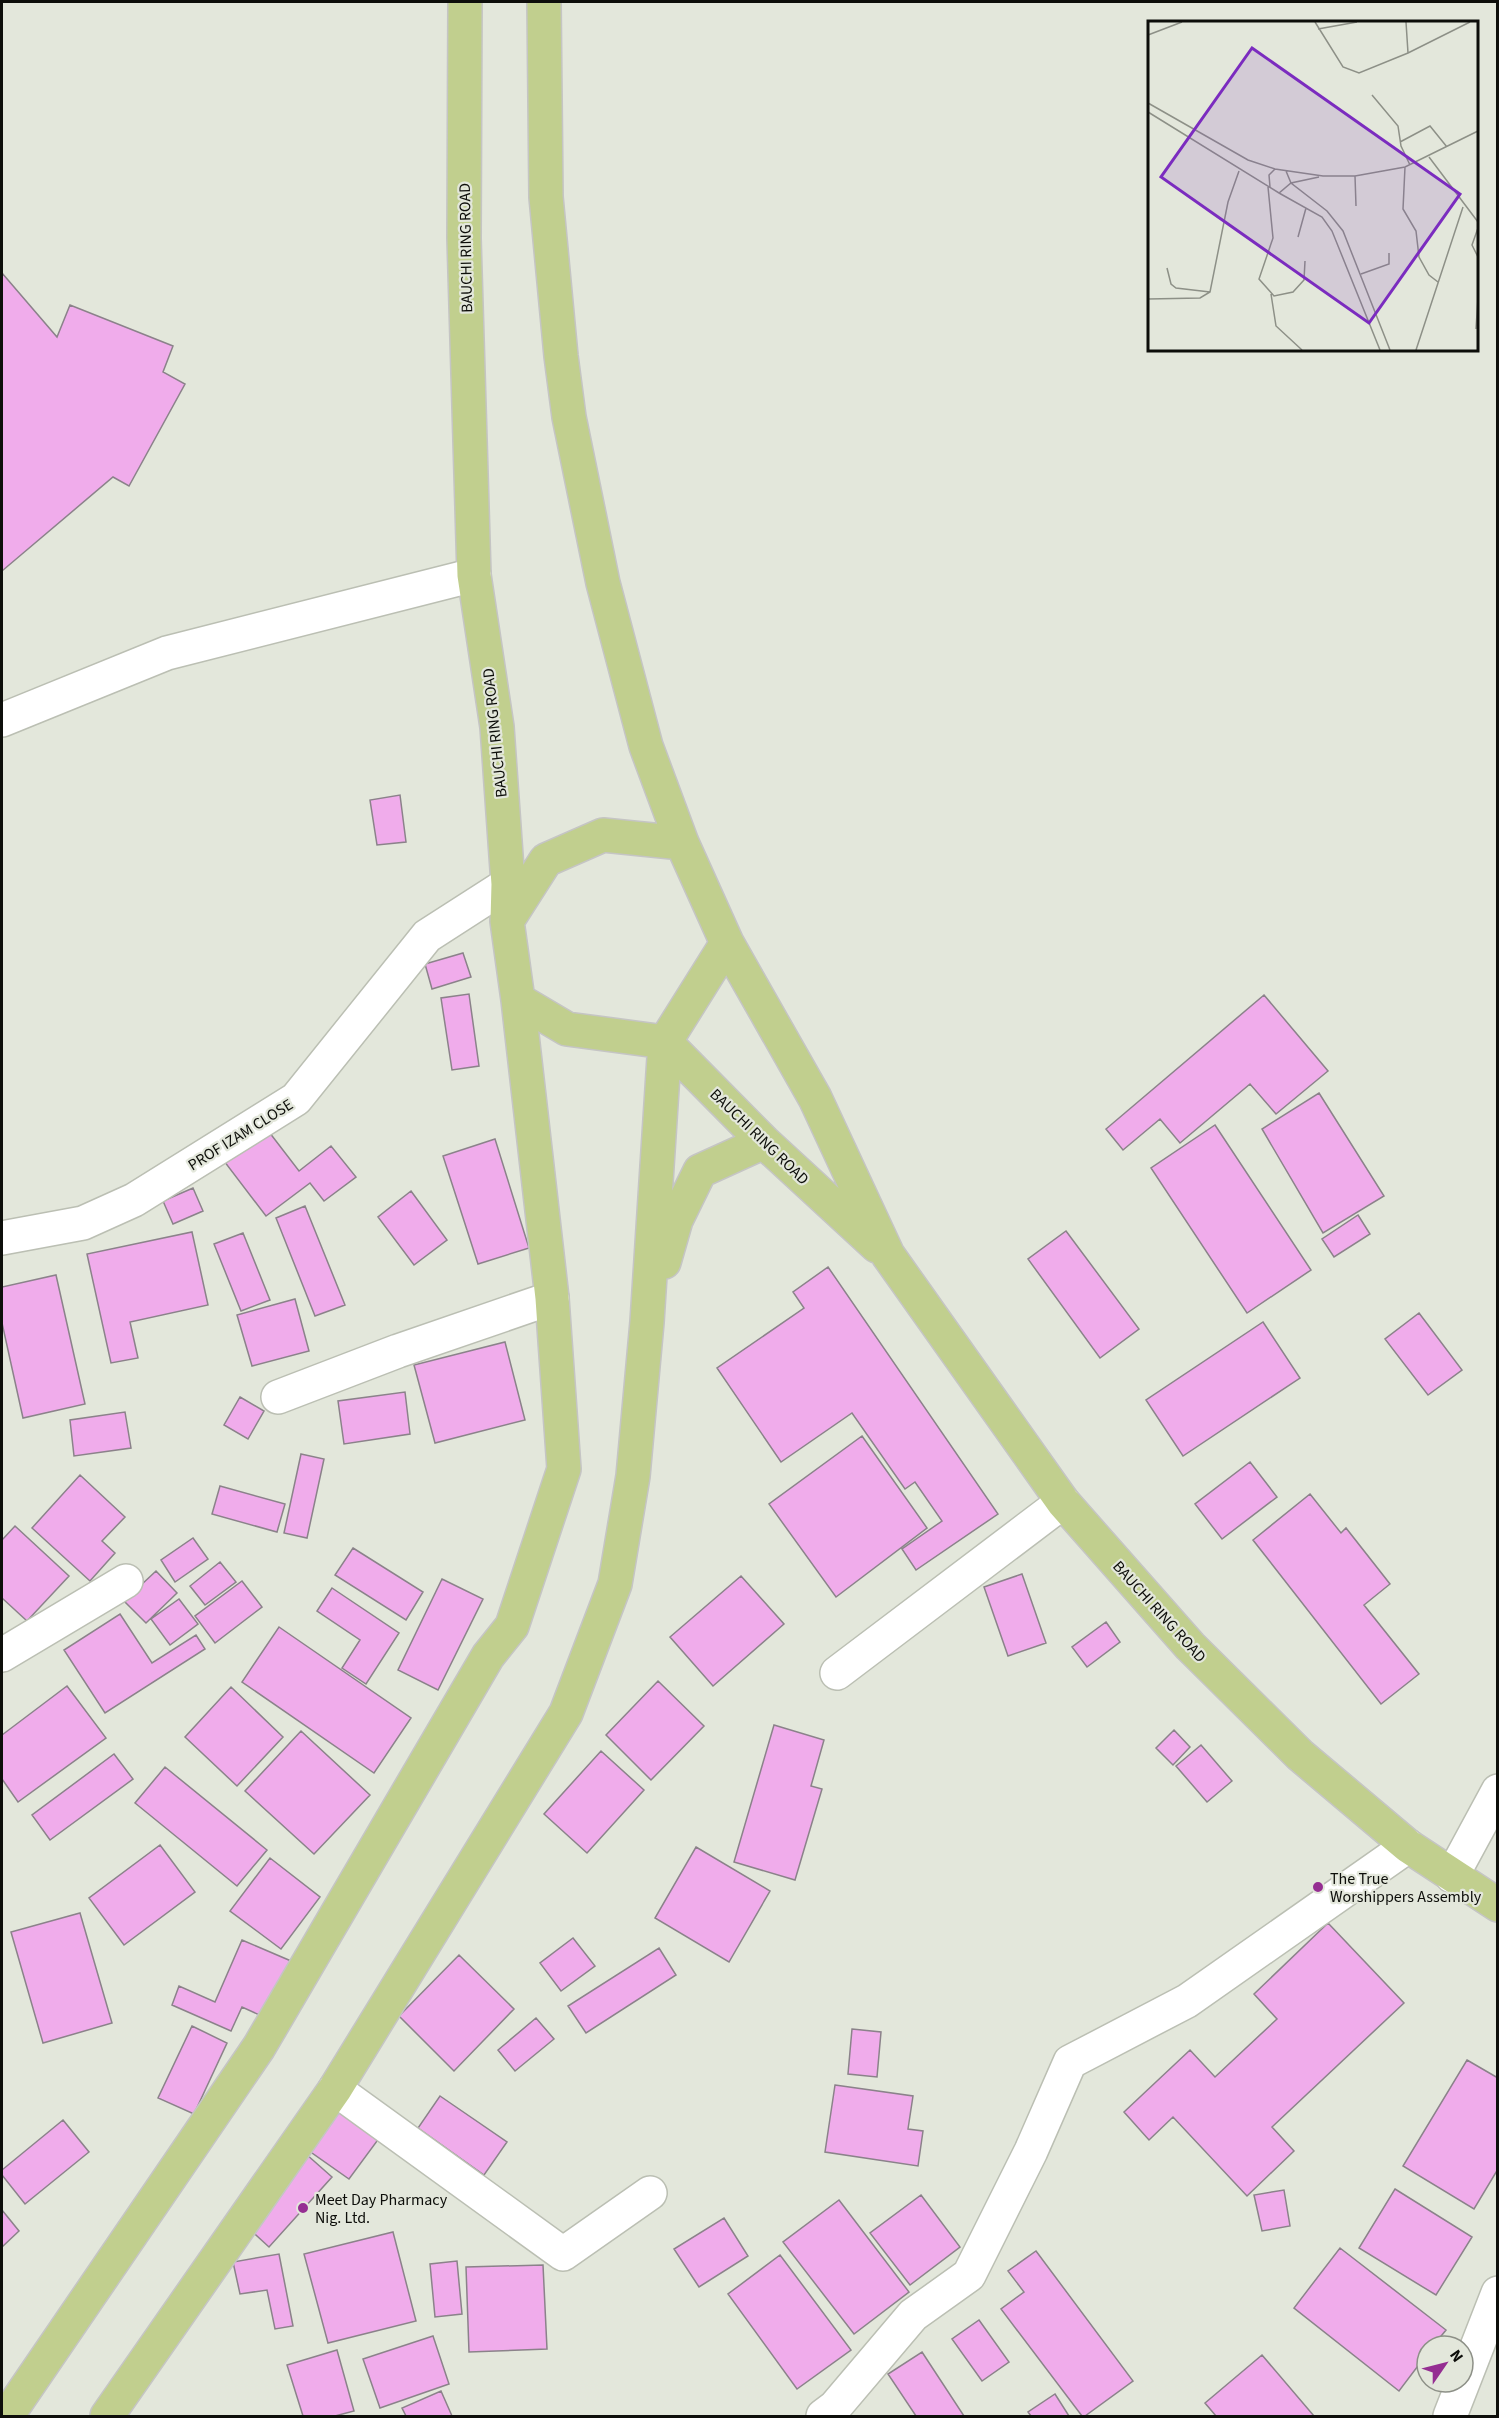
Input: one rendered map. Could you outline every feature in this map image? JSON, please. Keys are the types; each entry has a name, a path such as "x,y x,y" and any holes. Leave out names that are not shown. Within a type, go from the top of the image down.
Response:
{"main road":[{"name":"BAUCHI RING ROAD","path":"7,2416 259,2047 488,1656 512,1626 564,1469 552,1298 507,921 508,884 497,727 474,575 464,238 465,2"},
{"name":"BAUCHI RING ROAD","path":"544,2 546,197 569,417 603,583 646,746 682,843 727,943 815,1098 888,1255 1062,1502 1190,1646 1300,1755 1408,1846 1497,1905"},
{"path":"507,921 546,860 603,835 682,843"},
{"path":"107,2416 335,2089 566,1713 615,1584 633,1476 647,1322 665,1042 727,943"},
{"path":"518,1000 567,1029 665,1042"},
{"name":"BAUCHI RING ROAD","path":"665,1042 764,1142 888,1255"},
{"path":"647,1322 676,1220 700,1171 764,1142"}],"street":[{"path":"2,720 167,653 474,575"},
{"name":"PROF IZAM CLOSE","path":"2,1238 83,1223 134,1200 296,1099 427,936 508,884"},
{"path":"278,1397 398,1351 552,1298"},
{"path":"837,1673 1062,1502"},
{"path":"2,1655 126,1581"},
{"path":"1452,1875 1497,1791"},
{"path":"823,2416 835,2407 913,2315 969,2275 1031,2151 1070,2062 1187,2001 1408,1846"},
{"path":"335,2089 563,2254 650,2193"},
{"path":"1450,2416 1497,2293"}],"building":[{"path":"2,273 57,337 70,305 173,346 163,372 185,384 129,486 113,477 2,571"},
{"path":"400,795 406,842 377,845 370,800"},
{"path":"463,953 471,977 432,989 425,964"},
{"path":"469,994 479,1066 452,1070 441,998"},
{"path":"1264,995 1328,1071 1276,1114 1250,1084 1180,1143 1160,1119 1123,1150 1106,1129"},
{"path":"1319,1093 1384,1196 1323,1233 1262,1129"},
{"path":"1215,1125 1311,1270 1247,1313 1151,1168"},
{"path":"266,1128 299,1171 331,1146 356,1177 324,1201 310,1183 266,1216 224,1161"},
{"path":"495,1139 529,1248 478,1264 443,1156"},
{"path":"193,1188 203,1211 173,1224 163,1201"},
{"path":"411,1191 447,1240 414,1265 378,1217"},
{"path":"305,1206 345,1305 315,1316 276,1218"},
{"path":"1358,1215 1370,1234 1334,1257 1322,1239"},
{"path":"1066,1231 1139,1329 1100,1358 1028,1259"},
{"path":"192,1232 208,1305 130,1322 138,1358 111,1363 87,1254"},
{"path":"243,1233 270,1300 241,1311 214,1244"},
{"path":"828,1267 998,1514 916,1570 902,1549 942,1521 915,1482 905,1489 852,1413 781,1462 717,1368 804,1308 793,1292"},
{"path":"56,1275 85,1404 23,1418 2,1323 2,1287"},
{"path":"295,1299 309,1351 252,1366 237,1315"},
{"path":"1419,1313 1462,1370 1428,1395 1385,1339"},
{"path":"1263,1322 1300,1378 1183,1456 1146,1400"},
{"path":"505,1342 525,1420 435,1443 414,1365"},
{"path":"405,1392 410,1434 344,1444 338,1401"},
{"path":"240,1397 264,1411 248,1439 224,1425"},
{"path":"125,1412 131,1448 74,1456 70,1420"},
{"path":"862,1436 927,1528 836,1597 769,1504"},
{"path":"301,1454 324,1459 307,1538 284,1533"},
{"path":"1250,1462 1277,1497 1222,1539 1195,1504"},
{"path":"80,1475 125,1517 102,1541 115,1553 90,1581 32,1528"},
{"path":"220,1486 285,1504 277,1532 212,1514"},
{"path":"1310,1494 1341,1533 1346,1528 1390,1584 1364,1605 1419,1674 1381,1704 1253,1540"},
{"path":"15,1526 69,1576 27,1621 2,1598 2,1540"},
{"path":"193,1538 208,1559 175,1582 161,1560"},
{"path":"353,1548 423,1592 406,1620 335,1575"},
{"path":"220,1562 236,1582 205,1605 190,1586"},
{"path":"156,1571 177,1593 146,1623 124,1601"},
{"path":"1022,1574 1046,1643 1008,1656 984,1587"},
{"path":"741,1576 784,1624 713,1686 670,1637"},
{"path":"442,1579 483,1599 438,1690 398,1670"},
{"path":"242,1581 262,1607 215,1643 195,1616"},
{"path":"332,1588 399,1633 366,1684 342,1668 360,1640 317,1611"},
{"path":"179,1599 198,1624 170,1645 151,1619"},
{"path":"120,1614 152,1663 196,1635 205,1649 105,1713 64,1650"},
{"path":"1106,1622 1120,1642 1087,1667 1072,1647"},
{"path":"279,1627 411,1718 374,1773 242,1682"},
{"path":"658,1681 704,1726 651,1780 606,1735"},
{"path":"67,1686 106,1738 18,1802 2,1779 2,1735"},
{"path":"231,1687 283,1737 237,1786 185,1737"},
{"path":"774,1725 824,1740 811,1786 822,1789 795,1880 734,1862"},
{"path":"1174,1730 1190,1747 1173,1765 1156,1748"},
{"path":"301,1731 370,1795 314,1854 245,1791"},
{"path":"1201,1745 1232,1781 1207,1802 1176,1766"},
{"path":"601,1751 644,1790 587,1853 544,1814"},
{"path":"114,1754 133,1779 50,1840 32,1815"},
{"path":"165,1767 267,1850 237,1886 135,1803"},
{"path":"160,1845 195,1892 124,1945 89,1898"},
{"path":"696,1847 770,1891 729,1962 655,1918"},
{"path":"270,1858 320,1897 281,1949 230,1911"},
{"path":"80,1913 112,2023 43,2043 11,1932"},
{"path":"1328,1923 1404,2003 1272,2127 1294,2151 1247,2196 1173,2117 1149,2140 1124,2112 1190,2050 1215,2077 1277,2019 1254,1994"},
{"path":"573,1938 595,1966 561,1991 540,1963"},
{"path":"242,1940 291,1961 266,2018 242,2007 231,2031 172,2005 179,1986 215,2002"},
{"path":"659,1948 676,1975 586,2033 568,2006"},
{"path":"459,1955 514,2009 454,2071 399,2016"},
{"path":"536,2018 554,2039 515,2071 498,2050"},
{"path":"192,2026 227,2043 194,2114 158,2098"},
{"path":"852,2029 881,2032 877,2077 848,2074"},
{"path":"1467,2060 1498,2078 1498,2169 1474,2209 1403,2166"},
{"path":"835,2085 913,2096 908,2129 923,2131 918,2166 825,2152"},
{"path":"440,2096 507,2142 484,2175 418,2128"},
{"path":"336,2105 380,2137 349,2179 305,2148"},
{"path":"63,2120 89,2152 25,2204 2,2175 2,2170"},
{"path":"306,2154 332,2177 269,2247 243,2223"},
{"path":"1395,2189 1472,2237 1436,2295 1359,2248"},
{"path":"1284,2190 1290,2226 1262,2231 1254,2195"},
{"path":"921,2195 960,2247 910,2285 870,2233"},
{"path":"839,2200 909,2292 854,2334 783,2242"},
{"path":"2,2210 19,2231 2,2247"},
{"path":"724,2218 748,2256 699,2287 674,2249"},
{"path":"393,2232 416,2321 328,2343 304,2254"},
{"path":"1340,2248 1446,2330 1443,2334 1415,2334 1415,2370 1399,2391 1294,2308"},
{"path":"1036,2251 1133,2381 1085,2416 1082,2416 1001,2309 1024,2292 1008,2271"},
{"path":"279,2254 293,2326 275,2329 267,2290 240,2294 233,2262"},
{"path":"780,2255 851,2350 797,2389 728,2294"},
{"path":"457,2261 462,2314 435,2317 430,2264"},
{"path":"543,2265 547,2349 469,2352 466,2267"},
{"path":"979,2320 1009,2362 982,2381 952,2339"},
{"path":"433,2336 449,2384 380,2408 363,2359"},
{"path":"337,2350 354,2411 335,2416 303,2416 287,2365"},
{"path":"922,2352 964,2416 916,2416 888,2374"},
{"path":"1262,2355 1314,2416 1216,2416 1205,2403"},
{"path":"441,2391 452,2416 406,2416 402,2408"},
{"path":"1055,2394 1069,2416 1031,2416 1028,2412"}],"place":[{"name":"The True Worshippers Assembly","path":"1318,1887"},
{"name":"Meet Day Pharmacy Nig. Ltd.","path":"303,2208"}]}
